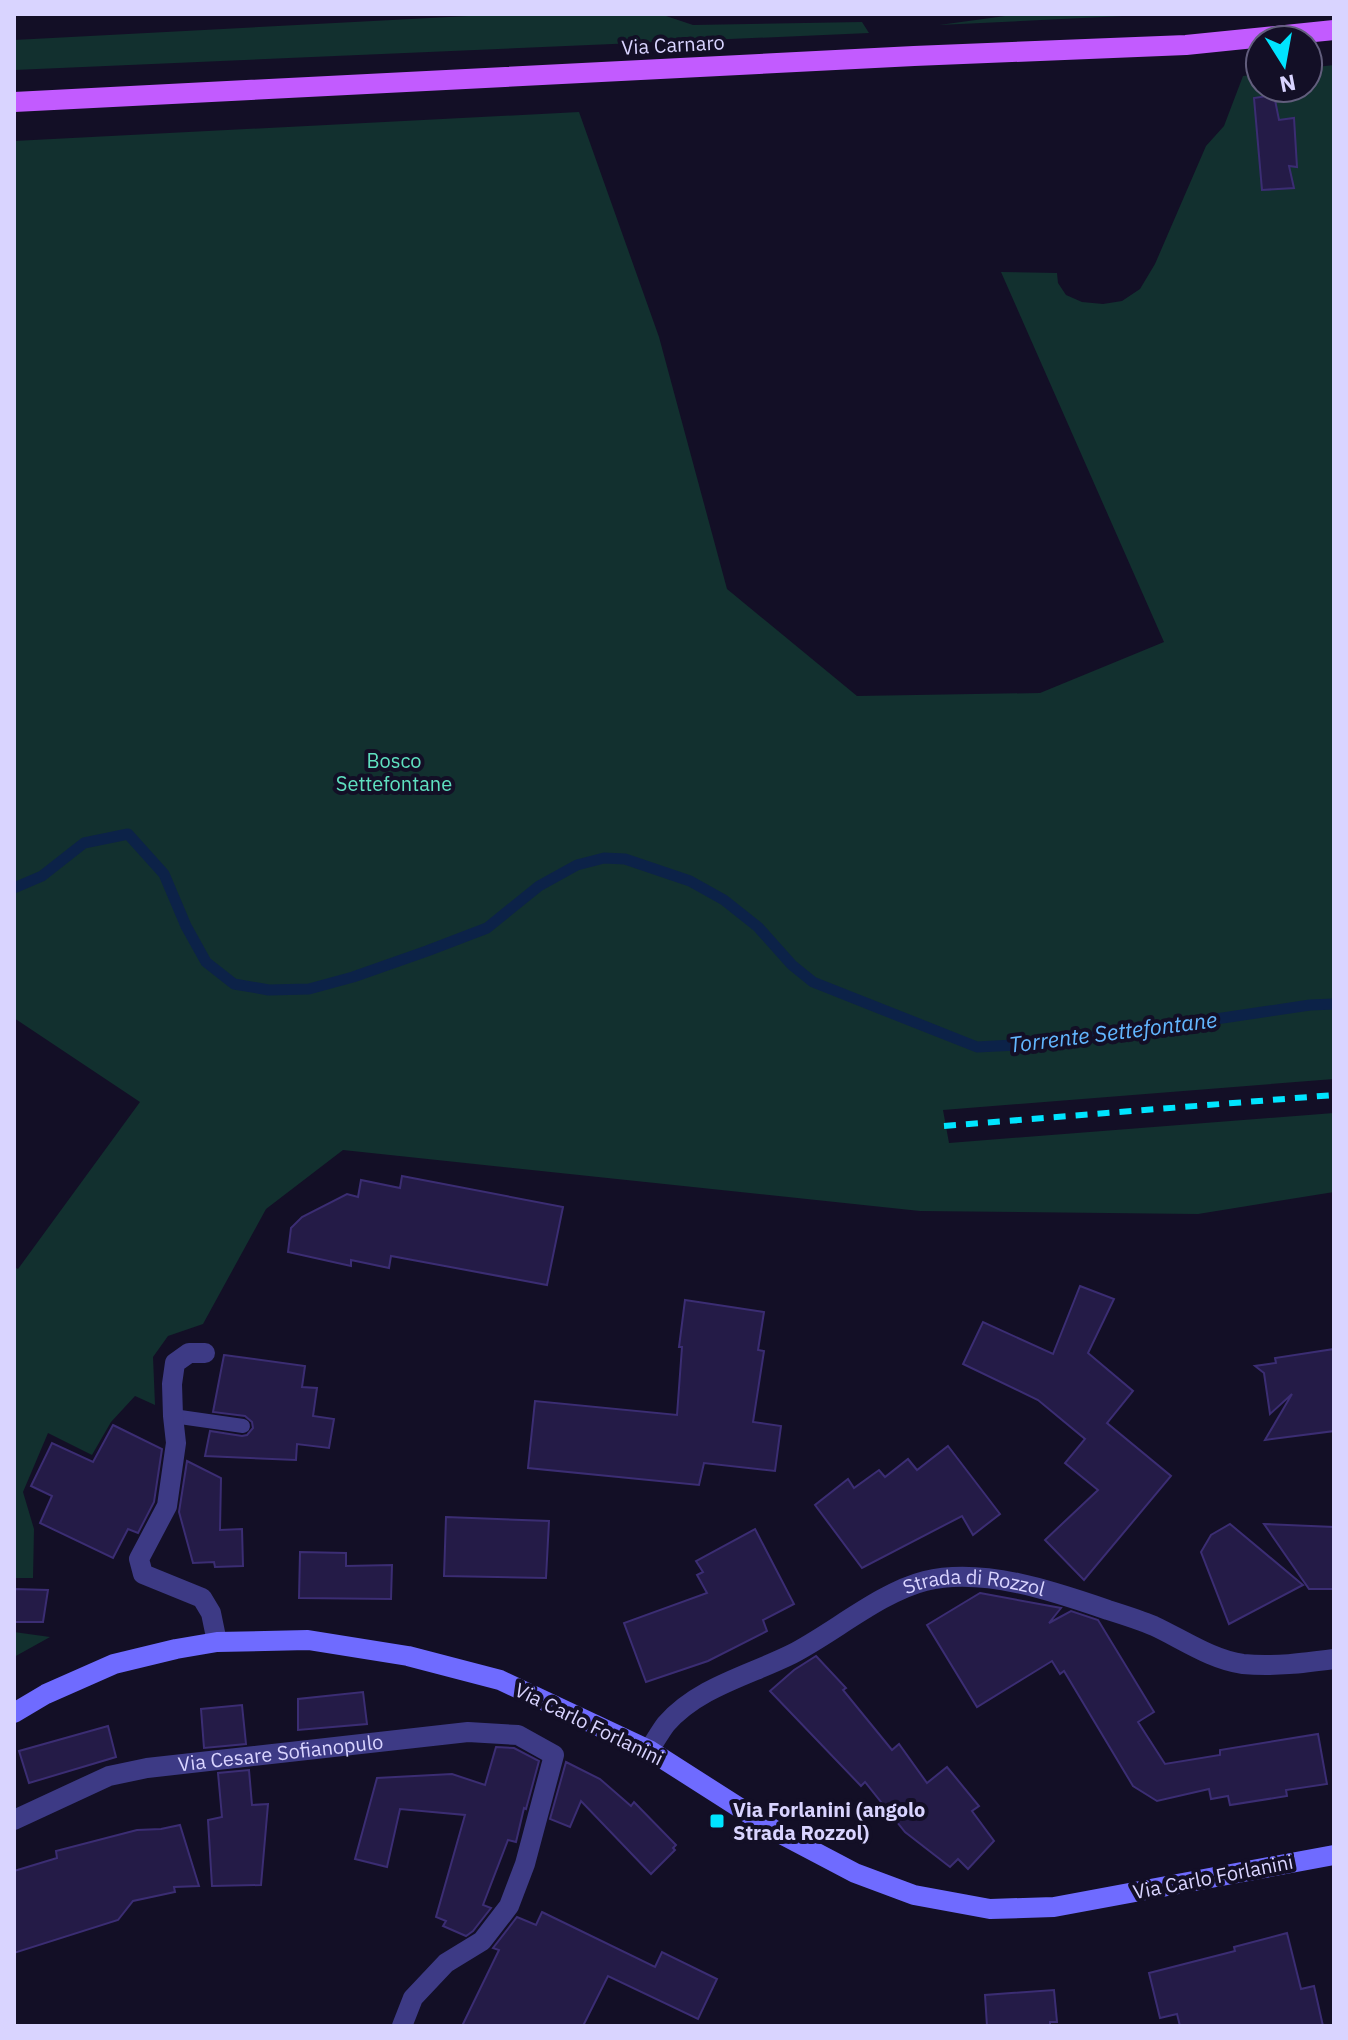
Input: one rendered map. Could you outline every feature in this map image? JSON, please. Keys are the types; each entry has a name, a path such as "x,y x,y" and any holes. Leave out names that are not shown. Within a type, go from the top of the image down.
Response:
{"main road":[{"name":"Via Carnaro","path":"14,102 930,55 1186,45 1334,30"},
{"name":"Via Carlo Forlanini","path":"14,1713 46,1694 114,1664 217,1642 308,1640 408,1656 500,1680 649,1750 779,1833 855,1873 914,1895 990,1909 1054,1907 1334,1855"}],"street":[{"path":"205,1353 189,1353 175,1363 172,1384 176,1443 167,1506 139,1559 143,1574 202,1598 211,1613 217,1642"},
{"name":"Strada di Rozzol","path":"649,1750 666,1724 690,1702 743,1674 791,1654 883,1599 923,1581 958,1576 1003,1580 1072,1597 1152,1625 1200,1650 1241,1664 1294,1665 1334,1659"},
{"name":"Via Cesare Sofianopulo","path":"14,1820 109,1776 147,1768 468,1732 518,1735 554,1755 525,1864 509,1906 482,1941 446,1963 413,1998 402,2026"}],"lane":[{"path":"173,1416 243,1426"}],"green space":[{"path":"506,14 665,14 693,25 862,22 869,33 14,70 14,40"},
{"path":"1020,14 1164,14 939,25"},
{"name":"Bosco Settefontane","path":"1334,65 1334,1079 943,1110 949,1143 1334,1113 1334,1192 1198,1214 920,1211 343,1150 266,1209 203,1324 168,1336 153,1357 155,1405 135,1396 111,1422 92,1455 48,1433 23,1492 34,1529 33,1578 14,1578 14,1267 18,1269 140,1102 14,1018 14,141 579,112 659,337 727,589 857,696 1040,693 1164,642 1001,272 1057,273 1058,283 1066,295 1082,302 1103,304 1122,301 1140,289 1155,264 1206,146 1224,126 1243,76 1244,104 1324,104 1324,66"},
{"path":"14,1632 50,1637 14,1657"}],"building":[{"path":"1255,104 1276,104 1279,120 1294,118 1297,167 1289,166 1294,188 1262,190"},
{"path":"402,1176 563,1207 547,1285 391,1256 389,1268 351,1260 351,1266 288,1252 291,1228 302,1217 347,1194 358,1197 361,1180 400,1188"},
{"path":"1080,1286 1114,1299 1088,1353 1133,1391 1107,1423 1171,1476 1084,1580 1045,1540 1098,1490 1065,1463 1085,1439 1038,1400 963,1364 983,1322 1053,1354"},
{"path":"685,1300 764,1312 758,1350 764,1351 753,1422 781,1426 775,1471 704,1463 699,1485 528,1468 535,1401 677,1415 682,1347 679,1347"},
{"path":"1334,1349 1334,1431 1265,1440 1292,1394 1270,1414 1264,1373 1255,1366 1276,1363 1275,1358"},
{"path":"224,1355 305,1366 302,1387 317,1388 313,1416 334,1419 329,1448 297,1444 296,1460 205,1456 210,1431 242,1436 253,1428 252,1422 245,1416 213,1412"},
{"path":"113,1425 162,1449 154,1502 138,1533 128,1529 113,1558 40,1523 52,1496 31,1486 52,1443 93,1462"},
{"path":"948,1446 1000,1514 973,1535 962,1516 862,1568 815,1505 848,1479 854,1488 879,1470 885,1477 908,1459 917,1470"},
{"path":"187,1461 221,1478 220,1530 242,1529 243,1566 215,1567 214,1562 193,1563 179,1512"},
{"path":"446,1517 549,1521 546,1578 444,1576"},
{"path":"1230,1524 1303,1585 1229,1624 1201,1552 1211,1535"},
{"path":"1264,1524 1334,1527 1334,1589 1309,1589"},
{"path":"755,1529 794,1604 763,1620 767,1631 708,1661 646,1682 624,1623 707,1593 697,1575 703,1572 696,1561"},
{"path":"300,1552 346,1553 346,1566 392,1565 391,1599 299,1598"},
{"path":"14,1589 48,1590 43,1622 14,1622"},
{"path":"980,1593 1061,1608 1049,1623 1071,1611 1098,1620 1154,1712 1138,1722 1165,1764 1220,1755 1220,1750 1318,1734 1327,1784 1286,1790 1287,1796 1230,1805 1228,1796 1211,1799 1209,1789 1157,1801 1133,1786 1064,1671 1060,1674 1052,1661 977,1707 927,1625"},
{"path":"816,1656 846,1688 843,1690 892,1750 899,1744 927,1783 947,1767 979,1806 972,1811 994,1841 968,1869 958,1859 950,1867 905,1832 865,1782 861,1786 770,1691"},
{"path":"363,1692 367,1724 298,1730 298,1699"},
{"path":"242,1705 246,1744 204,1748 201,1709"},
{"path":"108,1726 116,1757 29,1783 19,1751"},
{"path":"496,1747 514,1748 539,1761 516,1842 508,1840 483,1905 491,1908 466,1936 443,1926 446,1921 436,1917 465,1815 400,1809 387,1867 355,1859 377,1778 452,1774 485,1785"},
{"path":"566,1762 600,1779 631,1806 634,1802 676,1845 675,1850 651,1874 581,1801 570,1827 550,1819"},
{"path":"249,1770 252,1805 268,1804 261,1885 212,1886 208,1820 222,1817 218,1773"},
{"path":"180,1825 199,1886 174,1887 175,1892 133,1901 118,1920 14,1953 14,1871 57,1858 56,1851 137,1830"},
{"path":"542,1912 655,1967 662,1952 717,1979 698,2019 608,1976 583,2026 462,2026 499,1950 493,1948 517,1917 536,1925"},
{"path":"1287,1933 1301,1989 1314,1986 1323,2026 1180,2026 1177,2014 1160,2018 1149,1973 1235,1951 1234,1947"},
{"path":"1054,1990 1057,2022 1050,2022 1050,2026 987,2026 985,1995"}],"waterway":[{"name":"Torrente Settefontane","path":"14,888 42,876 84,843 128,834 164,874 186,926 206,962 234,984 269,990 309,989 353,977 487,928 539,886 577,865 604,858 625,859 690,881 724,900 758,927 792,965 813,982 977,1047 1054,1043 1334,1004"}],"railway":[{"path":"944,1126 1334,1095"}],"place":[{"name":"Via Forlanini (angolo Strada Rozzol)","path":"717,1821"}]}
